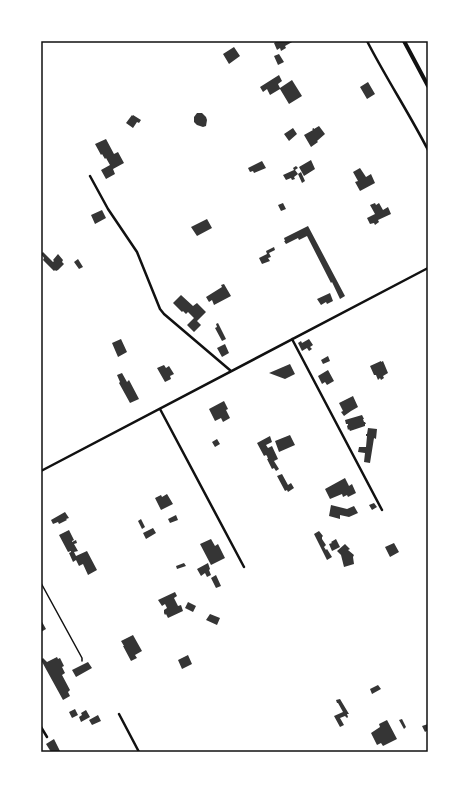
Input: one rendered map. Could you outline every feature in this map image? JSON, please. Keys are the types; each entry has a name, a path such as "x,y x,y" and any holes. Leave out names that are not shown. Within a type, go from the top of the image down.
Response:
{"main road":[{"path":"404,41 428,86"}],"street":[{"path":"367,41 428,150"},
{"path":"90,176 108,209 137,252 160,309 231,371"},
{"path":"41,471 428,268"},
{"path":"292,339 382,510"},
{"path":"160,409 244,567"},
{"path":"119,714 139,752"},
{"path":"41,727 47,737"}],"lane":[{"path":"41,583 82,658 82,662"}],"building":[{"path":"277,41 294,41 285,46 286,48 281,51 280,48 277,50 274,43"},
{"path":"234,47 240,56 229,64 223,54"},
{"path":"279,54 284,62 278,65 274,56"},
{"path":"279,75 282,81 278,84 280,88 292,80 302,96 289,104 280,89 270,95 267,89 263,92 260,87"},
{"path":"368,82 375,94 367,99 360,87"},
{"path":"197,113 202,113 206,117 206,126 203,127 197,125 194,122 194,117"},
{"path":"132,115 141,120 139,123 137,122 133,128 126,123"},
{"path":"319,126 325,134 311,147 304,135"},
{"path":"293,128 297,134 289,141 284,134"},
{"path":"106,139 114,154 118,152 124,163 113,169 115,174 106,179 101,170 110,165 106,158 105,159 102,154 101,155 95,144"},
{"path":"311,160 315,169 304,176 299,167"},
{"path":"262,161 266,168 254,173 253,171 250,172 248,168"},
{"path":"296,166 298,168 295,170 298,174 294,177 295,179 292,180 291,178 286,180 283,175 294,170 293,168"},
{"path":"360,168 366,177 371,174 375,183 360,191 355,182 358,181 353,172"},
{"path":"301,172 305,181 302,183 298,174"},
{"path":"283,203 286,209 281,211 278,205"},
{"path":"375,203 376,205 379,203 383,210 388,207 391,214 378,220 379,222 375,225 374,223 370,224 367,218 375,214 370,205"},
{"path":"102,210 106,218 95,224 91,215"},
{"path":"207,219 212,228 197,236 191,227"},
{"path":"308,226 345,296 340,299 307,236 299,240 298,238 286,244 284,241 284,238"},
{"path":"274,247 275,250 269,253 271,257 268,258 270,261 262,264 259,258 267,254 266,251"},
{"path":"43,252 53,262 58,254 63,260 62,262 64,264 58,270 54,271 43,260 44,258 41,254"},
{"path":"78,259 83,267 79,269 74,262"},
{"path":"224,284 231,296 214,305 212,300 209,302 206,297 222,287 221,285"},
{"path":"330,293 333,301 327,304 326,302 321,305 317,299"},
{"path":"181,295 193,306 197,303 206,312 197,321 201,325 194,332 187,325 194,318 188,312 186,314 183,311 182,312 173,303"},
{"path":"218,323 226,339 222,341 215,328 217,327 216,324"},
{"path":"121,339 127,352 118,357 112,343"},
{"path":"309,339 313,345 310,347 312,349 309,351 307,348 302,351 298,343 301,341 302,343"},
{"path":"225,344 229,353 222,357 217,348"},
{"path":"328,356 330,361 323,364 321,360"},
{"path":"383,361 388,373 383,376 384,378 381,380 380,378 378,380 370,366"},
{"path":"290,364 295,374 285,379 269,373"},
{"path":"164,365 166,368 169,366 174,374 170,376 171,379 165,382 157,368"},
{"path":"328,370 334,381 327,385 325,382 322,384 318,376"},
{"path":"122,373 127,382 129,380 139,399 130,403 119,383 120,382 117,375"},
{"path":"353,396 358,407 344,416 341,412 343,411 339,403"},
{"path":"224,401 230,418 223,422 221,418 215,421 209,409"},
{"path":"362,415 366,424 365,426 350,431 349,429 348,430 348,424 346,424 345,420"},
{"path":"368,428 377,429 370,463 364,462 365,453 358,452 359,447 366,447 366,434"},
{"path":"290,435 295,445 279,452 275,441"},
{"path":"270,436 272,442 266,445 268,448 272,446 278,459 274,461 279,469 276,471 274,468 272,469 267,456 264,456 257,443"},
{"path":"217,439 220,444 215,447 212,442"},
{"path":"282,474 288,485 291,483 294,488 288,492 287,490 285,491 277,476"},
{"path":"345,478 349,486 352,484 356,493 348,497 347,495 343,497 342,494 330,499 325,489"},
{"path":"167,494 173,504 161,510 155,498 161,495 162,497"},
{"path":"374,503 377,507 372,510 369,505"},
{"path":"331,505 347,509 354,506 358,513 349,517 340,515 340,519 329,516"},
{"path":"65,512 69,518 66,519 67,520 59,524 58,522 53,524 51,520"},
{"path":"176,515 178,520 170,523 168,519"},
{"path":"141,519 145,527 142,529 138,521"},
{"path":"153,528 156,533 146,539 143,533"},
{"path":"69,530 74,540 72,542 76,540 77,543 74,544 78,551 74,552 76,556 87,551 97,570 88,575 83,564 79,566 76,560 73,562 69,553 71,551 68,552 59,535"},
{"path":"319,531 323,536 322,539 326,545 324,547 332,557 327,560 314,534"},
{"path":"211,539 215,546 218,544 225,558 211,565 200,544"},
{"path":"336,539 340,547 332,551 329,544"},
{"path":"394,543 399,552 390,557 385,547"},
{"path":"345,544 350,549 348,550 354,555 354,564 344,567 341,555 337,551"},
{"path":"184,563 186,566 177,569 176,566"},
{"path":"208,563 211,575 207,577 205,573 201,576 197,569"},
{"path":"216,575 221,586 216,588 211,578"},
{"path":"175,592 177,596 174,598 178,606 181,605 183,611 168,618 164,613 164,610 167,608 165,604 162,606 158,600"},
{"path":"188,602 196,606 193,612 185,608"},
{"path":"210,614 220,618 217,625 206,620"},
{"path":"41,620 46,629 41,632"},
{"path":"133,635 142,651 135,655 137,658 131,661 121,641"},
{"path":"188,655 192,664 182,669 178,660"},
{"path":"57,657 58,659 60,658 64,666 62,667 65,673 62,675 70,690 68,692 70,696 63,700 41,660 43,658 47,662"},
{"path":"88,662 92,668 76,677 72,670"},
{"path":"378,685 381,689 372,694 370,689"},
{"path":"340,699 349,714 347,714 347,718 345,716 340,718 344,725 340,727 334,716 343,712 336,700"},
{"path":"75,709 78,715 72,718 69,712"},
{"path":"86,710 90,717 81,722 79,717 82,715 81,713"},
{"path":"98,715 101,721 92,725 89,720"},
{"path":"402,719 406,727 404,729 399,720"},
{"path":"387,720 397,739 383,746 381,743 377,745 371,733 380,727 379,724"},
{"path":"428,724 428,730 425,732 422,726"},
{"path":"54,739 60,751 58,752 51,752 46,744"}]}
